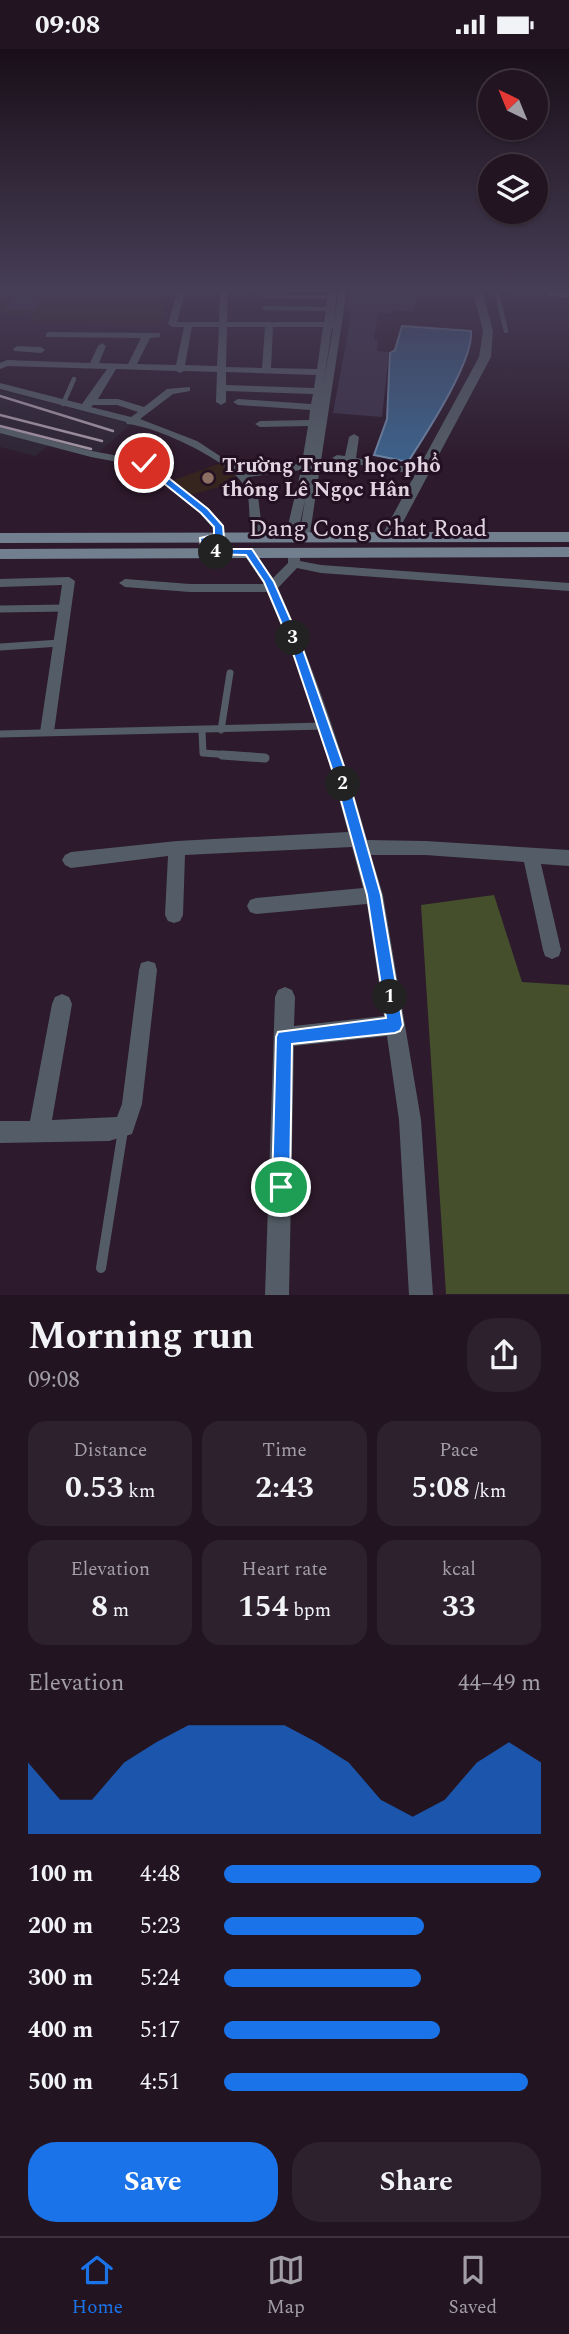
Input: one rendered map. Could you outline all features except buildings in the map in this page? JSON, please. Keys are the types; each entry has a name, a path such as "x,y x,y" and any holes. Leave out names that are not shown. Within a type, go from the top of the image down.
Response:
{"main road":[{"name":"Dang Cong Chat Road","path":"0,538 296,548 569,537"},
{"name":"Dang Cong Chat Road","path":"0,554 210,543"},
{"name":"Dang Cong Chat Road","path":"388,545 569,552"}],"street":[{"path":"17,349 24,347"},
{"path":"35,364 42,347"},
{"path":"93,366 101,347"},
{"path":"130,368 140,347"},
{"path":"180,369 184,347"},
{"path":"222,402 225,347"},
{"path":"266,372 268,347"},
{"path":"296,548 317,414 317,391 326,347"},
{"path":"271,588 296,548 328,347"},
{"path":"388,545 485,357 486,347"},
{"path":"0,366 6,363 320,372"},
{"path":"87,406 113,367"},
{"path":"0,386 63,404 87,406 118,402 143,410"},
{"path":"222,388 317,391"},
{"path":"131,422 170,391 187,389"},
{"path":"238,402 317,414"},
{"path":"87,406 131,422 150,425 193,443 235,469 251,487 253,545 295,641 324,726 374,895 410,1120 421,1294"},
{"path":"260,424 317,414"},
{"path":"0,430 91,454 147,464 218,526 210,543"},
{"path":"351,475 350,460 354,437"},
{"path":"337,458 425,473"},
{"path":"240,475 307,466"},
{"path":"296,548 321,569 569,587"},
{"path":"0,583 69,581 47,733"},
{"path":"125,583 190,588 271,588"},
{"path":"71,860 177,848 360,843 569,858"},
{"path":"174,915 177,848"},
{"path":"531,856 552,950"},
{"path":"256,907 374,895"},
{"path":"0,1132 109,1130 124,1126 132,1104 148,970"},
{"path":"277,1294 285,997"},
{"path":"39,1132 62,1004"},
{"path":"284,1037 395,1025"}],"lane":[{"path":"63,404 74,379"},
{"path":"0,610 66,608"},
{"path":"0,647 61,643"},
{"path":"221,730 230,673"},
{"path":"0,734 324,726"},
{"path":"202,731 203,753 265,758"},
{"path":"101,1268 124,1126"}],"shaded area":[{"path":"0,390 131,424 93,457 49,445 35,456 0,447"},
{"name":"Trường Trung học phổ thông Lê Ngọc Hân","path":"221,463 240,481 187,496 169,482"}],"green space":[{"path":"494,895 522,982 569,985 569,1294 446,1294 421,905"}],"water":[{"path":"396,347 469,347 457,379 408,462 374,455 387,419 390,353"}],"railway":[{"path":"0,396 113,431"},
{"path":"0,415 102,441"},
{"path":"0,426 91,449"}],"place":[{"name":"Trường Trung học phổ thông Lê Ngọc Hân","path":"208,478"}],"route":[{"path":"144,463 204,511 218,526 219,538 205,538 205,552 248,552 269,582 295,641 341,775 374,895 395,1025 284,1037 281,1187"}]}
